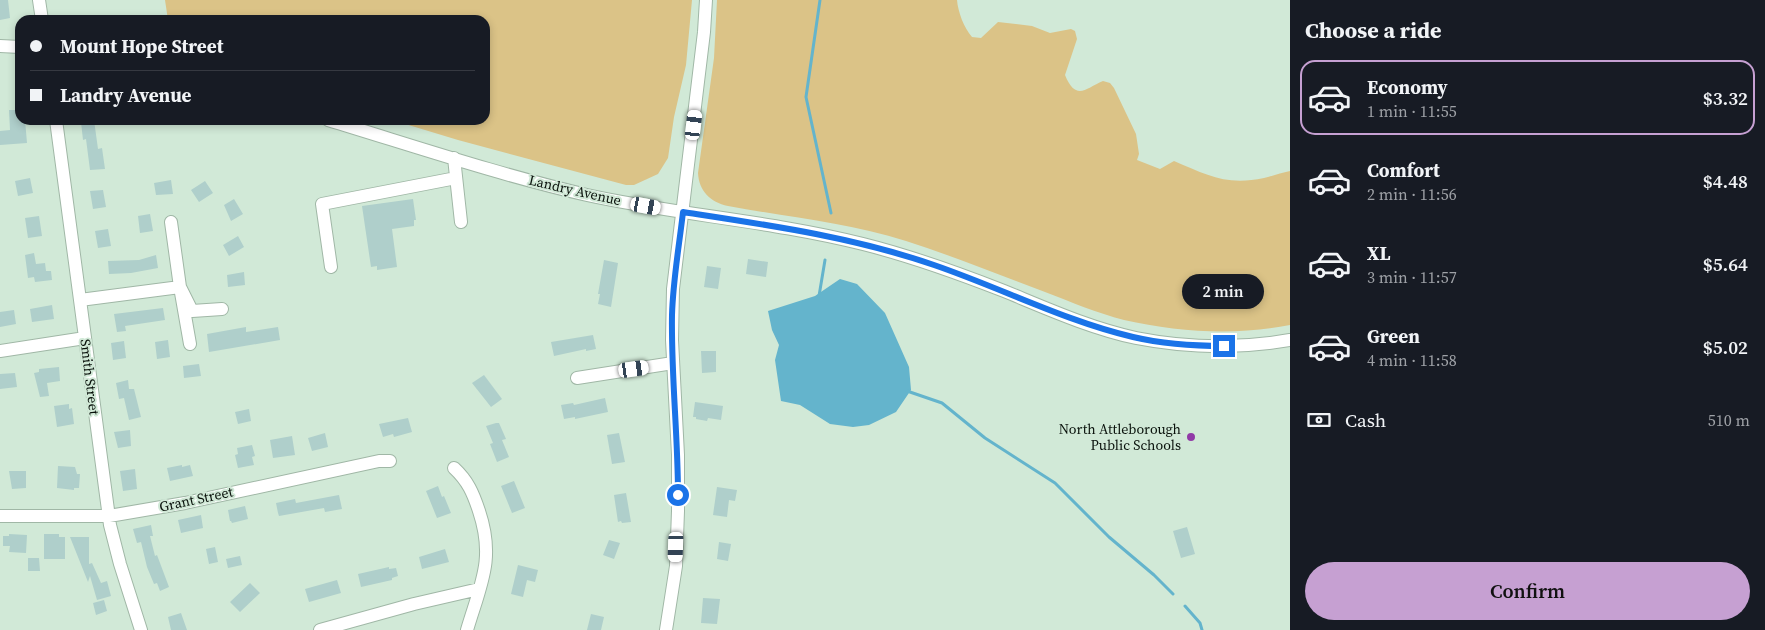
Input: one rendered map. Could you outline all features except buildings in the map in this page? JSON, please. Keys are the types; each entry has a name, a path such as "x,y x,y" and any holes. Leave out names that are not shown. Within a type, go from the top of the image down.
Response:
{"street":[{"path":"39,0 41,15"},
{"path":"666,630 676,566 678,511 678,455 673,363 673,289 704,32 706,0"},
{"path":"0,46 15,47"},
{"name":"Smith Street","path":"57,125 109,516 120,564 141,630"},
{"name":"Landry Avenue","path":"345,125 579,193 792,229 866,244 934,265 1066,317 1134,337 1179,344 1215,346 1251,345 1290,340"},
{"path":"454,158 461,222"},
{"path":"331,267 322,204 456,178"},
{"path":"171,222 190,344"},
{"path":"80,300 180,287"},
{"path":"180,287 192,312 222,309"},
{"path":"0,351 85,338"},
{"path":"577,378 673,363"},
{"name":"Grant Street","path":"0,516 109,516 185,502 379,460 390,461"},
{"path":"454,468 466,480 484,527 488,550 486,566 467,630"},
{"path":"320,630 414,604 479,589"}],"shaded area":[{"path":"165,0 692,0 686,65 674,117 668,158 658,174 634,185 626,185 408,125 490,125 490,15 167,15"},
{"path":"717,0 957,0 962,20 972,37 981,38 998,22 1032,26 1050,33 1071,29 1075,31 1077,39 1065,75 1069,83 1077,91 1082,91 1103,81 1110,83 1136,134 1139,154 1137,160 1160,169 1174,161 1217,178 1239,181 1264,178 1290,171 1290,325 1248,331 1207,331 1186,330 1124,320 906,241 862,229 728,206 716,202 703,190 698,173 714,58"}],"water":[{"path":"840,279 857,284 885,313 909,367 911,390 896,412 869,425 853,427 830,424 800,405 781,401 775,360 779,345 772,330 768,311 815,296"}],"waterway":[{"path":"820,0 806,97 831,213"},
{"path":"819,296 825,260"},
{"path":"907,391 942,403 985,438 1055,483 1109,537 1154,575 1173,594"},
{"path":"1185,606 1200,623 1202,630"}],"place":[{"name":"North Attleborough Public Schools","path":"1191,437"}],"route":[{"path":"678,495 672,314 676,260 683,212 792,229 866,244 934,265 1066,317 1110,331 1156,341 1199,346 1224,346"}]}
